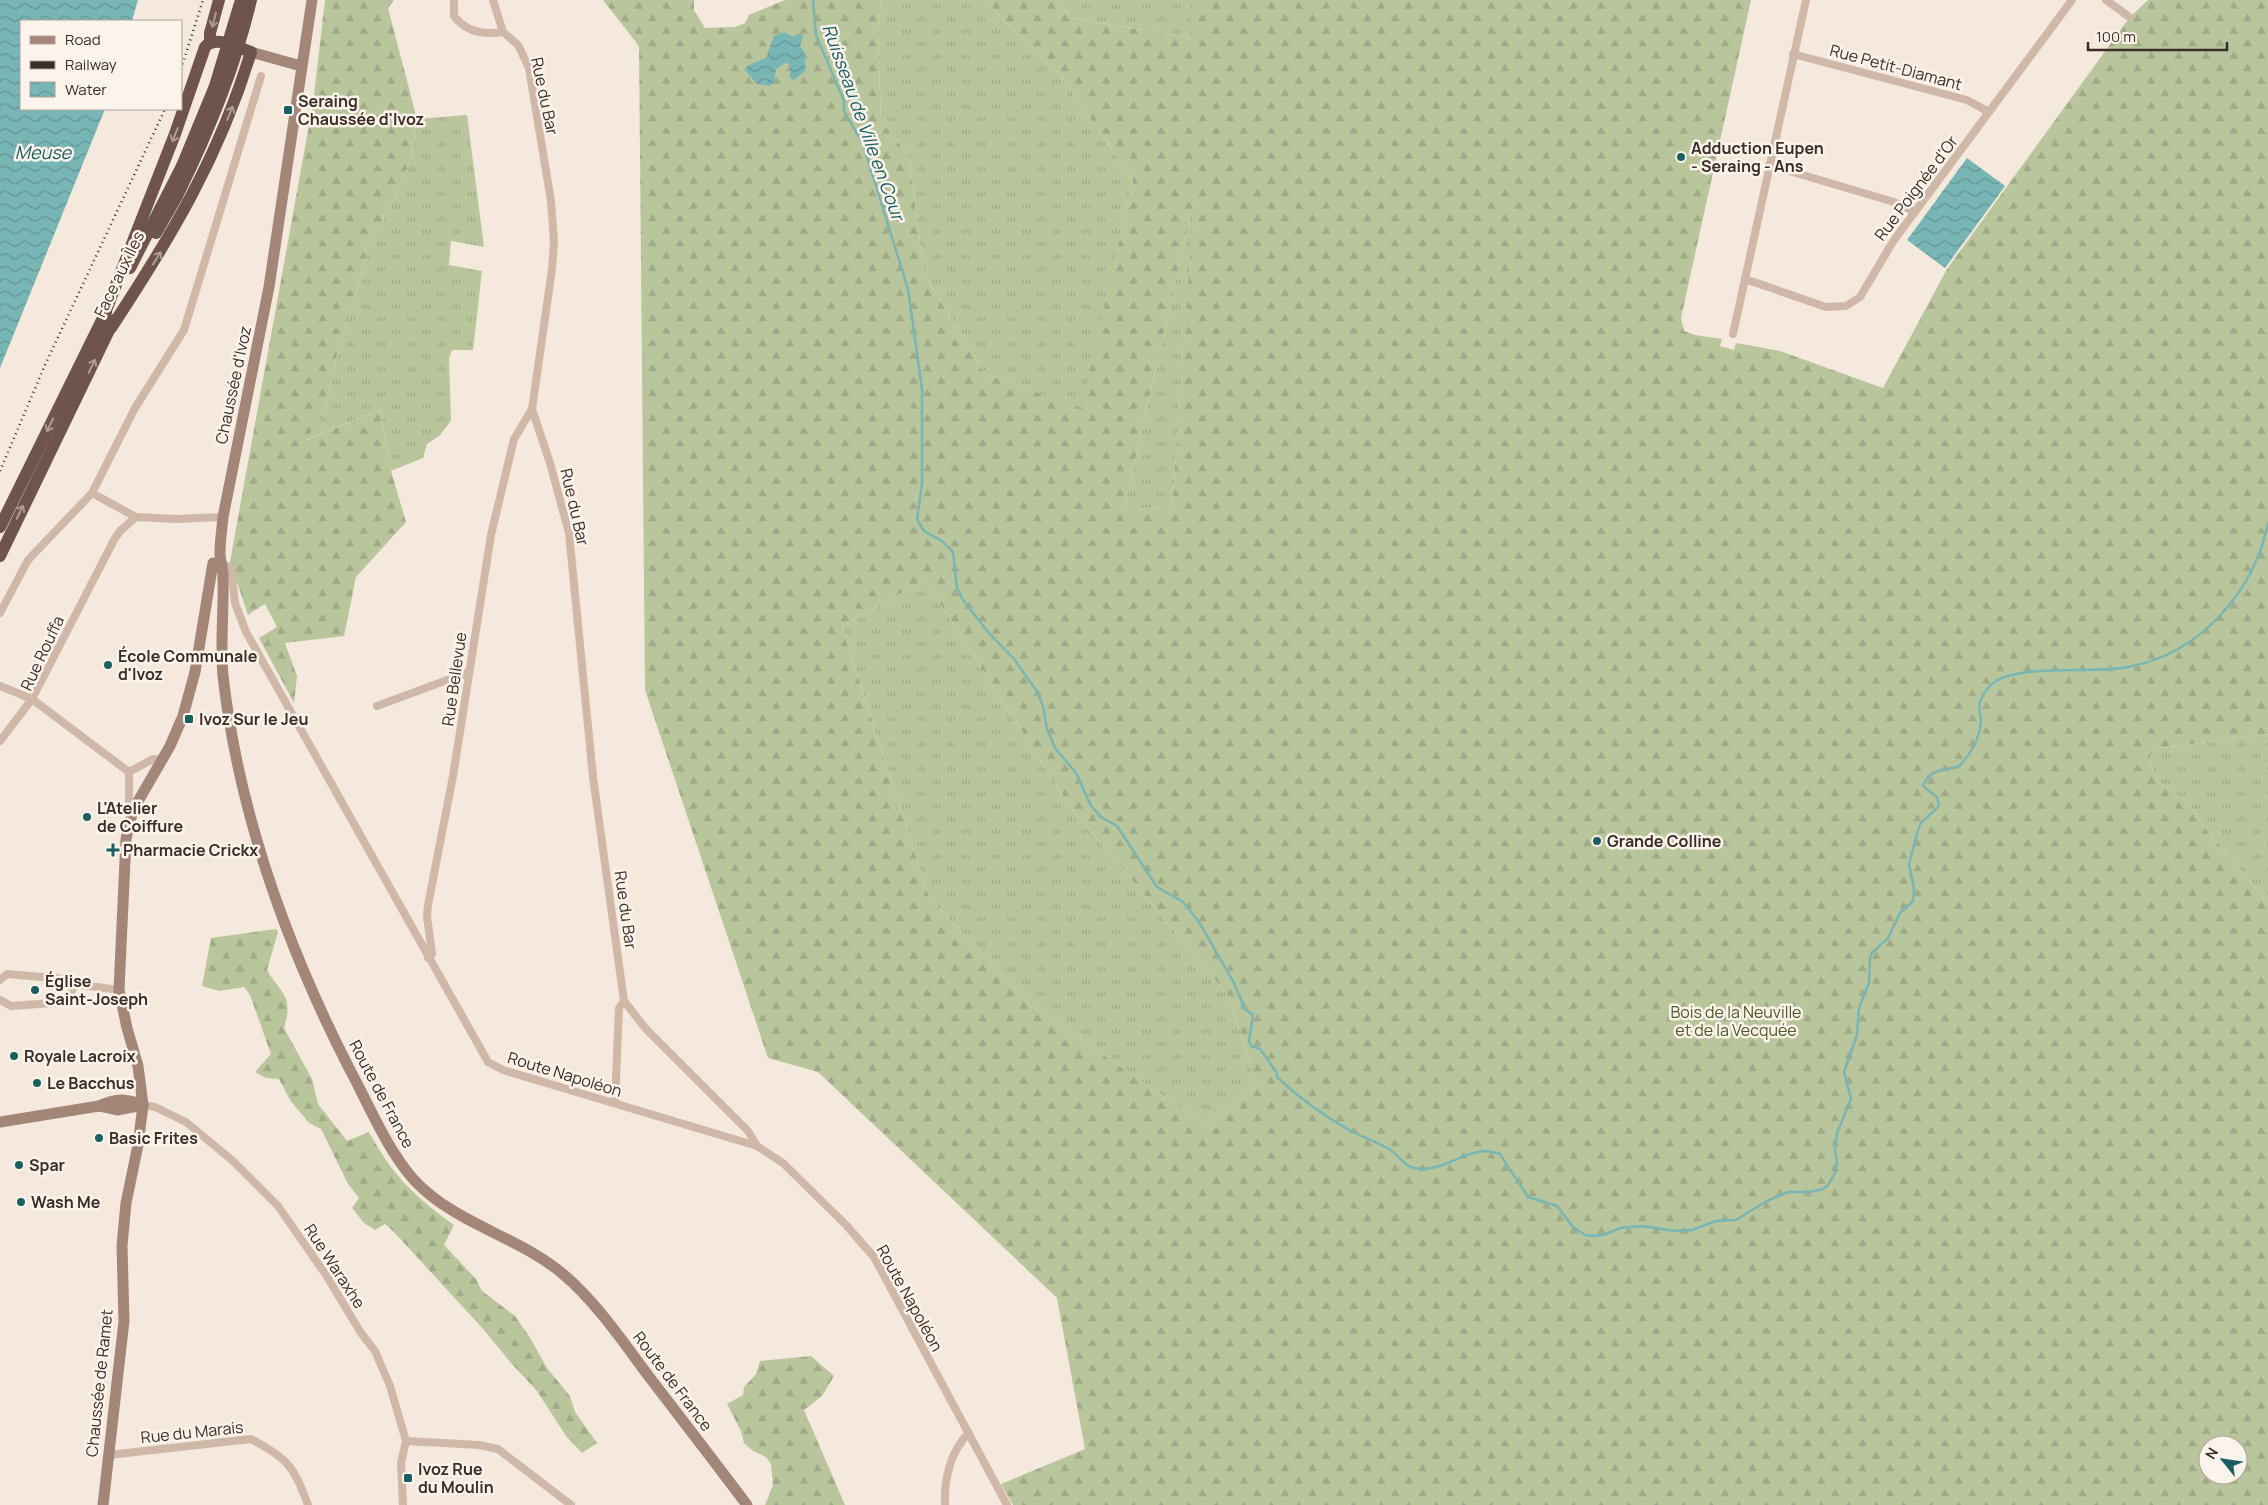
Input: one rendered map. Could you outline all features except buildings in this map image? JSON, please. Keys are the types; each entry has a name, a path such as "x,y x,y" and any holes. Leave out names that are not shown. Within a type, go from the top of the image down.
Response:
{"highway":[{"path":"107,323 205,47 210,41 210,33 219,0"},
{"name":"Face aux Îles","path":"0,556 107,323 117,294 182,166 215,86 241,0"},
{"name":"Face aux Îles","path":"0,527 107,323 120,304 177,196 218,104 251,0"},
{"path":"107,323 163,248 200,181 229,115 251,52 216,41 210,41"}],"main road":[{"name":"Chaussée d'Ivoz","path":"222,565 220,556 223,518 269,287 312,0"},
{"path":"251,52 301,66"},
{"path":"119,990 126,839 134,810 179,727 192,685 213,563 222,565"},
{"name":"Route de France","path":"222,565 223,677 241,777 255,836 283,921 313,996 393,1151 412,1177 436,1200 457,1214 530,1251 575,1284 626,1346 747,1505"},
{"name":"Chaussée de Ramet","path":"103,1505 124,1321 122,1246 124,1220 127,1194 138,1145 143,1105 138,1066 119,990"},
{"path":"3,1120 99,1106 110,1100 123,1098 143,1105"}],"street":[{"path":"454,0 454,16 464,26 480,33 503,32"},
{"name":"Rue du Bar","path":"493,0 503,32 518,44 529,68 552,214 552,269 532,409 550,462 569,533 593,777 624,1001 619,1008 615,1103"},
{"path":"1733,334 1806,0"},
{"name":"Rue Poignée d'Or","path":"1745,279 1826,307 1846,306 1860,297 1883,257 1915,212 2072,0"},
{"path":"2106,0 2128,16"},
{"name":"Rue Petit-Diamant","path":"1793,54 1967,100 1989,112"},
{"path":"0,613 28,560 92,493 135,408 184,330 261,76"},
{"path":"1769,165 1894,202 1915,212"},
{"name":"Rue Bellevue","path":"428,958 432,954 427,916 428,905 453,776 486,563 505,471 514,439 532,409"},
{"path":"92,493 136,517 176,519 223,518"},
{"name":"Rue Rouffa","path":"129,772 32,699 114,540 120,531 136,517"},
{"name":"Route Napoléon","path":"222,565 230,567 235,603 246,632 488,1062 503,1070 757,1146 783,1163 868,1248 1006,1505"},
{"path":"377,706 469,672"},
{"path":"0,686 32,699 0,741"},
{"path":"134,810 129,804 129,772 153,759 162,760"},
{"path":"0,980 8,974 22,974 66,979 75,984 119,990"},
{"path":"0,1000 10,1006 67,1002 75,984"},
{"path":"624,1001 651,1034 748,1131 757,1146"},
{"name":"Rue Waraxhe","path":"143,1105 155,1107 173,1115 196,1130 233,1161 278,1206 326,1275 375,1351 390,1386 406,1441 401,1463 403,1505"},
{"path":"945,1505 946,1482 954,1454 960,1441 968,1433"},
{"name":"Rue du Marais","path":"109,1455 251,1439 274,1453 296,1473 308,1505"},
{"path":"406,1441 479,1445 498,1449 571,1505"}],"green space":[{"path":"325,0 394,0 388,8 417,119 411,160 398,186 396,197 384,211 383,225 374,230 366,245 354,302 337,354 326,407 306,440 380,410 391,471 406,522 356,577 344,636 285,643 297,676 294,703 259,638 277,627 265,604 248,615 230,562 313,103"},
{"name":"Bois de la Neuville et de la Vecquée","path":"603,0 694,0 694,10 705,28 735,27 745,23 749,15 785,0 881,0 878,37 881,120 909,156 924,274 985,374 1081,408 1133,180 1061,75 996,13 986,0 1057,0 1072,18 1191,38 1191,0 1751,0 1681,318 1684,331 1695,335 1722,339 1720,346 1734,350 1736,343 1780,351 1883,388 1947,269 2130,17 2148,0 2268,0 2268,734 2154,749 2149,759 2157,781 2186,801 2205,828 2268,903 2268,1505 1013,1505 1001,1484 1085,1449 1057,1298 818,1072 768,1058 645,690 639,46","holes":["1194,201 1172,509 1124,508","925,580 1067,802 1230,998 1257,1087 1205,1125 1029,1004 929,897 842,627"]},
{"path":"881,0 986,0 996,13 1061,75 1133,180 1082,409 985,374 924,274 909,156 881,120 878,37"},
{"path":"1057,0 1191,0 1191,38 1072,18"},
{"path":"467,115 484,247 451,241 449,265 482,271 473,350 452,350 449,358 451,421 439,436 427,444 423,458 391,471 380,410 305,440 326,407 337,354 354,302 366,245 374,230 383,225 384,211 396,197 398,186 411,160 417,119"},
{"path":"1195,196 1172,509 1124,508"},
{"path":"925,580 1067,802 1230,998 1257,1087 1205,1125 1029,1004 929,897 842,627"},
{"path":"2268,734 2268,903 2205,828 2186,801 2157,781 2149,759 2154,749"},
{"path":"276,929 278,932 267,970 287,1001 287,1017 284,1028 312,1079 318,1104 347,1141 369,1132 387,1161 406,1184 427,1204 454,1225 444,1245 476,1279 482,1291 515,1316 547,1368 570,1396 575,1412 597,1443 582,1453 566,1436 537,1391 394,1232 385,1224 375,1230 364,1223 352,1208 359,1198 348,1184 321,1129 309,1123 290,1100 279,1079 266,1078 255,1072 271,1054 250,995 244,987 219,991 202,986 211,938"},
{"path":"811,1356 834,1376 822,1396 804,1410 845,1505 765,1505 773,1485 771,1464 766,1457 753,1451 744,1443 741,1431 727,1404 743,1395 744,1387 756,1374 760,1361"}],"water":[{"name":"Meuse","path":"0,0 138,0 132,20 20,20 20,110 105,110 0,368"},
{"path":"784,32 794,37 797,34 803,35 800,46 804,52 806,70 794,80 790,78 790,66 787,62 776,69 774,82 770,86 757,84 745,70 747,66 766,58 774,36"},
{"path":"1967,158 2005,186 1945,268 1907,240"}],"waterway":[{"name":"Ruisseau de Ville en Cour","path":"813,0 816,35 844,101 844,111 863,144 908,289 922,389 922,484 917,519 924,531 942,541 953,552 957,588 963,600 988,632 1014,659 1038,693 1043,706 1047,729 1055,748 1076,773 1091,806 1101,817 1117,826 1157,887 1183,902 1199,922 1234,983 1245,1009 1253,1015 1249,1041 1251,1046 1260,1049 1277,1073 1277,1077 1303,1100 1351,1131 1394,1152 1407,1165 1417,1169 1434,1168 1480,1152 1490,1151 1500,1154 1528,1197 1557,1206 1573,1227 1585,1235 1594,1236 1606,1234 1620,1228 1641,1226 1676,1231 1692,1230 1716,1221 1736,1220 1765,1202 1788,1192 1809,1192 1823,1189 1828,1185 1836,1171 1835,1150 1837,1133 1851,1099 1844,1072 1857,1035 1859,1008 1869,983 1870,958 1872,953 1888,938 1900,913 1913,901 1914,889 1909,864 1918,830 1921,823 1939,806 1937,797 1923,786 1926,780 1933,773 1958,767 1967,758 1979,734 1981,721 1980,702 1986,690 1996,681 2008,676 2041,671 2128,667 2154,660 2178,649 2201,634 2220,616 2237,595 2251,572 2261,548 2268,522"}],"railway":[{"path":"182,66 203,0"},
{"path":"0,471 45,365 165,110"}],"place":[{"name":"Seraing Chaussée d'Ivoz","path":"288,110"},
{"name":"Adduction Eupen - Seraing - Ans","path":"1681,157"},
{"name":"École Communale d'Ivoz","path":"108,665"},
{"name":"Ivoz Sur le Jeu","path":"189,719"},
{"name":"L'Atelier de Coiffure","path":"87,817"},
{"name":"Grande Colline","path":"1597,841"},
{"name":"Pharmacie Crickx","path":"113,850"},
{"name":"Église Saint-Joseph","path":"35,990"},
{"name":"Royale Lacroix","path":"14,1056"},
{"name":"Le Bacchus","path":"37,1083"},
{"name":"Basic Frites","path":"99,1138"},
{"name":"Spar","path":"19,1165"},
{"name":"Wash Me","path":"21,1202"},
{"name":"Ivoz Rue du Moulin","path":"408,1478"}]}
